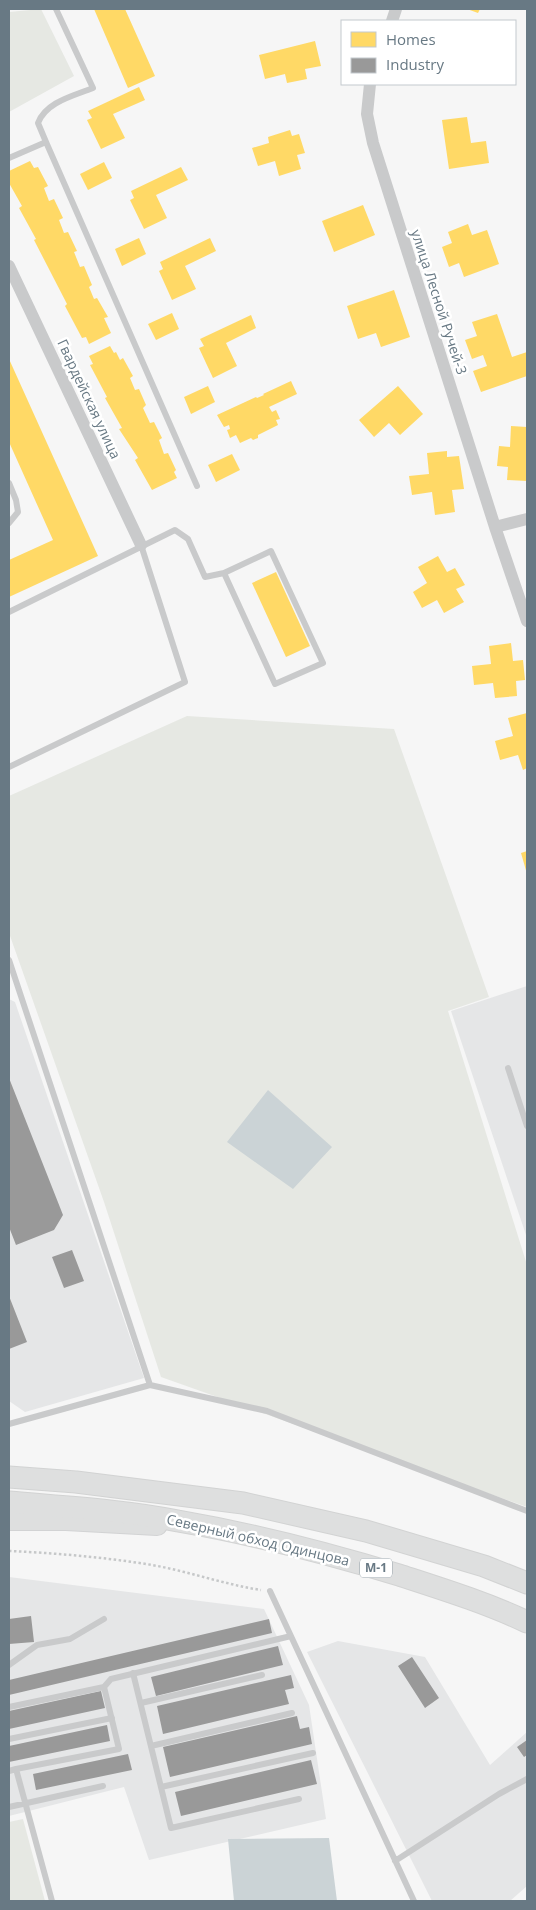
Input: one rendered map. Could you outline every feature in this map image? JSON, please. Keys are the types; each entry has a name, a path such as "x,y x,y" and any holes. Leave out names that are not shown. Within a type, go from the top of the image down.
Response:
{"highway":[{"name":"Северный обход Одинцова","path":"9,1477 76,1482 243,1503 366,1531 484,1566 527,1583"},
{"name":"Северный обход Одинцова","path":"9,1502 176,1520 221,1529 349,1559 508,1613 527,1622"}],"main road":[{"path":"9,1468 76,1482"},
{"path":"9,1520 66,1520 221,1529"}],"street":[{"name":"улица Лесной Ручей-3","path":"370,85 368,114 373,143 495,527 527,621"},
{"name":"Гвардейская улица","path":"9,266 141,545"},
{"path":"495,527 527,519"}],"lane":[{"path":"56,9 93,88 49,106 41,115 38,123 197,486"},
{"path":"9,158 46,142"},
{"path":"9,482 16,500 18,512 9,523"},
{"path":"9,612 141,545 175,530 188,539 205,576 224,573 271,551 323,663 276,684 224,573"},
{"path":"9,767 185,682 141,545"},
{"path":"9,960 10,969 150,1385"},
{"path":"508,1068 527,1126"},
{"path":"9,1424 150,1385 267,1411 527,1511"},
{"path":"270,1591 414,1901"},
{"path":"9,1666 37,1645 70,1639 104,1618"},
{"path":"9,1707 104,1688 111,1678 291,1636"},
{"path":"133,1673 171,1828 299,1799"},
{"path":"140,1703 262,1675"},
{"path":"52,1901 25,1804 12,1770 119,1749 104,1688"},
{"path":"151,1746 292,1713"},
{"path":"9,1739 112,1718"},
{"path":"161,1787 313,1753"},
{"path":"395,1861 527,1778"},
{"path":"9,1807 103,1786"}],"path":[{"path":"9,1551 42,1552 146,1564 238,1586 270,1591"}],"shaded area":[{"path":"41,9 74,76 9,112 9,12"},
{"path":"187,716 394,729 489,997 448,1011 527,1265 527,1507 161,1377 104,1202 9,933 9,796"},
{"path":"527,986 527,1238 451,1011"},
{"path":"9,999 15,1002 144,1378 25,1412 9,1401"},
{"path":"268,1090 332,1147 293,1189 227,1142"},
{"path":"9,1577 264,1609 309,1705 326,1819 149,1860 124,1787 9,1816"},
{"path":"338,1641 425,1657 490,1765 527,1732 527,1886 510,1901 432,1901 307,1652"},
{"path":"23,1819 45,1901 9,1901 9,1822"},
{"path":"329,1838 337,1901 234,1901 228,1839"}],"building: Homes":[{"path":"94,9 125,9 155,76 128,88"},
{"path":"467,9 480,9 478,13"},
{"path":"315,41 321,66 305,69 307,79 287,83 285,74 265,79 259,55"},
{"path":"139,87 145,100 113,114 125,138 101,149 87,120 92,118 88,111"},
{"path":"467,117 471,143 486,141 489,163 449,169 442,120"},
{"path":"290,130 292,136 299,134 305,153 297,155 301,169 279,176 275,161 258,166 252,148 269,143 268,137"},
{"path":"30,161 34,168 38,167 48,186 44,188 49,201 54,199 63,218 59,220 64,233 68,232 77,251 74,252 80,267 84,266 92,285 89,287 94,299 97,298 108,317 104,318 111,333 89,344 86,337 82,338 65,306 67,304 34,240 36,239 19,208 22,206 9,183 9,171"},
{"path":"104,162 112,178 88,190 80,174"},
{"path":"181,167 188,180 156,195 167,218 144,229 130,200 134,198 131,191"},
{"path":"363,205 375,235 334,252 322,221"},
{"path":"468,224 472,235 487,230 499,264 464,277 459,263 449,267 442,247 452,243 448,232"},
{"path":"139,238 146,254 122,266 115,249"},
{"path":"210,238 216,251 185,266 196,289 172,300 159,271 163,269 160,262"},
{"path":"394,290 410,337 381,347 376,333 358,339 347,306"},
{"path":"172,313 179,329 156,340 148,324"},
{"path":"497,314 512,357 527,352 527,376 481,392 473,371 487,366 483,355 472,359 465,340 477,336 472,322"},
{"path":"251,315 256,328 226,343 237,366 213,378 199,348 204,346 200,339"},
{"path":"110,346 120,360 123,358 133,376 130,378 135,390 139,389 146,405 143,408 150,423 154,422 162,438 159,440 164,454 168,453 176,470 174,472 177,478 152,490 135,460 138,458 119,429 122,428 105,398 107,397 90,365 93,364 89,356"},
{"path":"9,359 98,556 9,597 9,560 53,540 9,442"},
{"path":"291,381 297,394 269,407 272,412 276,410 280,419 276,420 278,425 258,435 258,438 253,440 251,438 240,443 236,435 230,438 227,430 230,429 229,425 224,427 217,415"},
{"path":"208,386 215,402 191,414 184,397"},
{"path":"398,386 423,414 400,435 389,423 374,437 359,420"},
{"path":"511,426 527,427 527,481 507,480 508,467 497,466 499,446 510,447"},
{"path":"447,451 447,457 459,456 464,489 452,490 455,512 435,515 432,492 412,495 409,476 429,474 427,453"},
{"path":"232,454 240,470 216,482 208,465"},
{"path":"438,556 447,572 455,568 465,585 456,589 464,602 444,613 437,600 422,608 413,592 427,583 418,567"},
{"path":"276,572 310,646 286,657 252,583"},
{"path":"511,643 513,661 523,660 525,680 516,681 517,696 495,698 493,683 474,685 472,666 491,664 489,646"},
{"path":"527,713 527,768 523,770 518,755 500,760 495,741 513,736 508,718"},
{"path":"527,851 527,874 521,853"}],"building: Industry":[{"path":"9,1078 63,1215 54,1230 16,1245 9,1227"},
{"path":"72,1250 84,1281 64,1288 52,1257"},
{"path":"9,1296 27,1342 9,1349"},
{"path":"31,1616 34,1642 9,1644 9,1619"},
{"path":"269,1619 272,1633 9,1695 9,1680"},
{"path":"278,1646 283,1665 156,1696 151,1677"},
{"path":"412,1657 439,1698 425,1708 398,1666"},
{"path":"291,1675 294,1688 285,1690 289,1704 163,1734 157,1706"},
{"path":"101,1691 105,1708 9,1729 9,1711"},
{"path":"297,1716 300,1729 309,1727 312,1744 170,1777 163,1747"},
{"path":"107,1725 110,1741 9,1762 9,1746"},
{"path":"527,1740 527,1755 524,1757 517,1747"},
{"path":"128,1754 132,1770 36,1790 33,1774"},
{"path":"311,1760 317,1784 181,1816 175,1792"}]}
